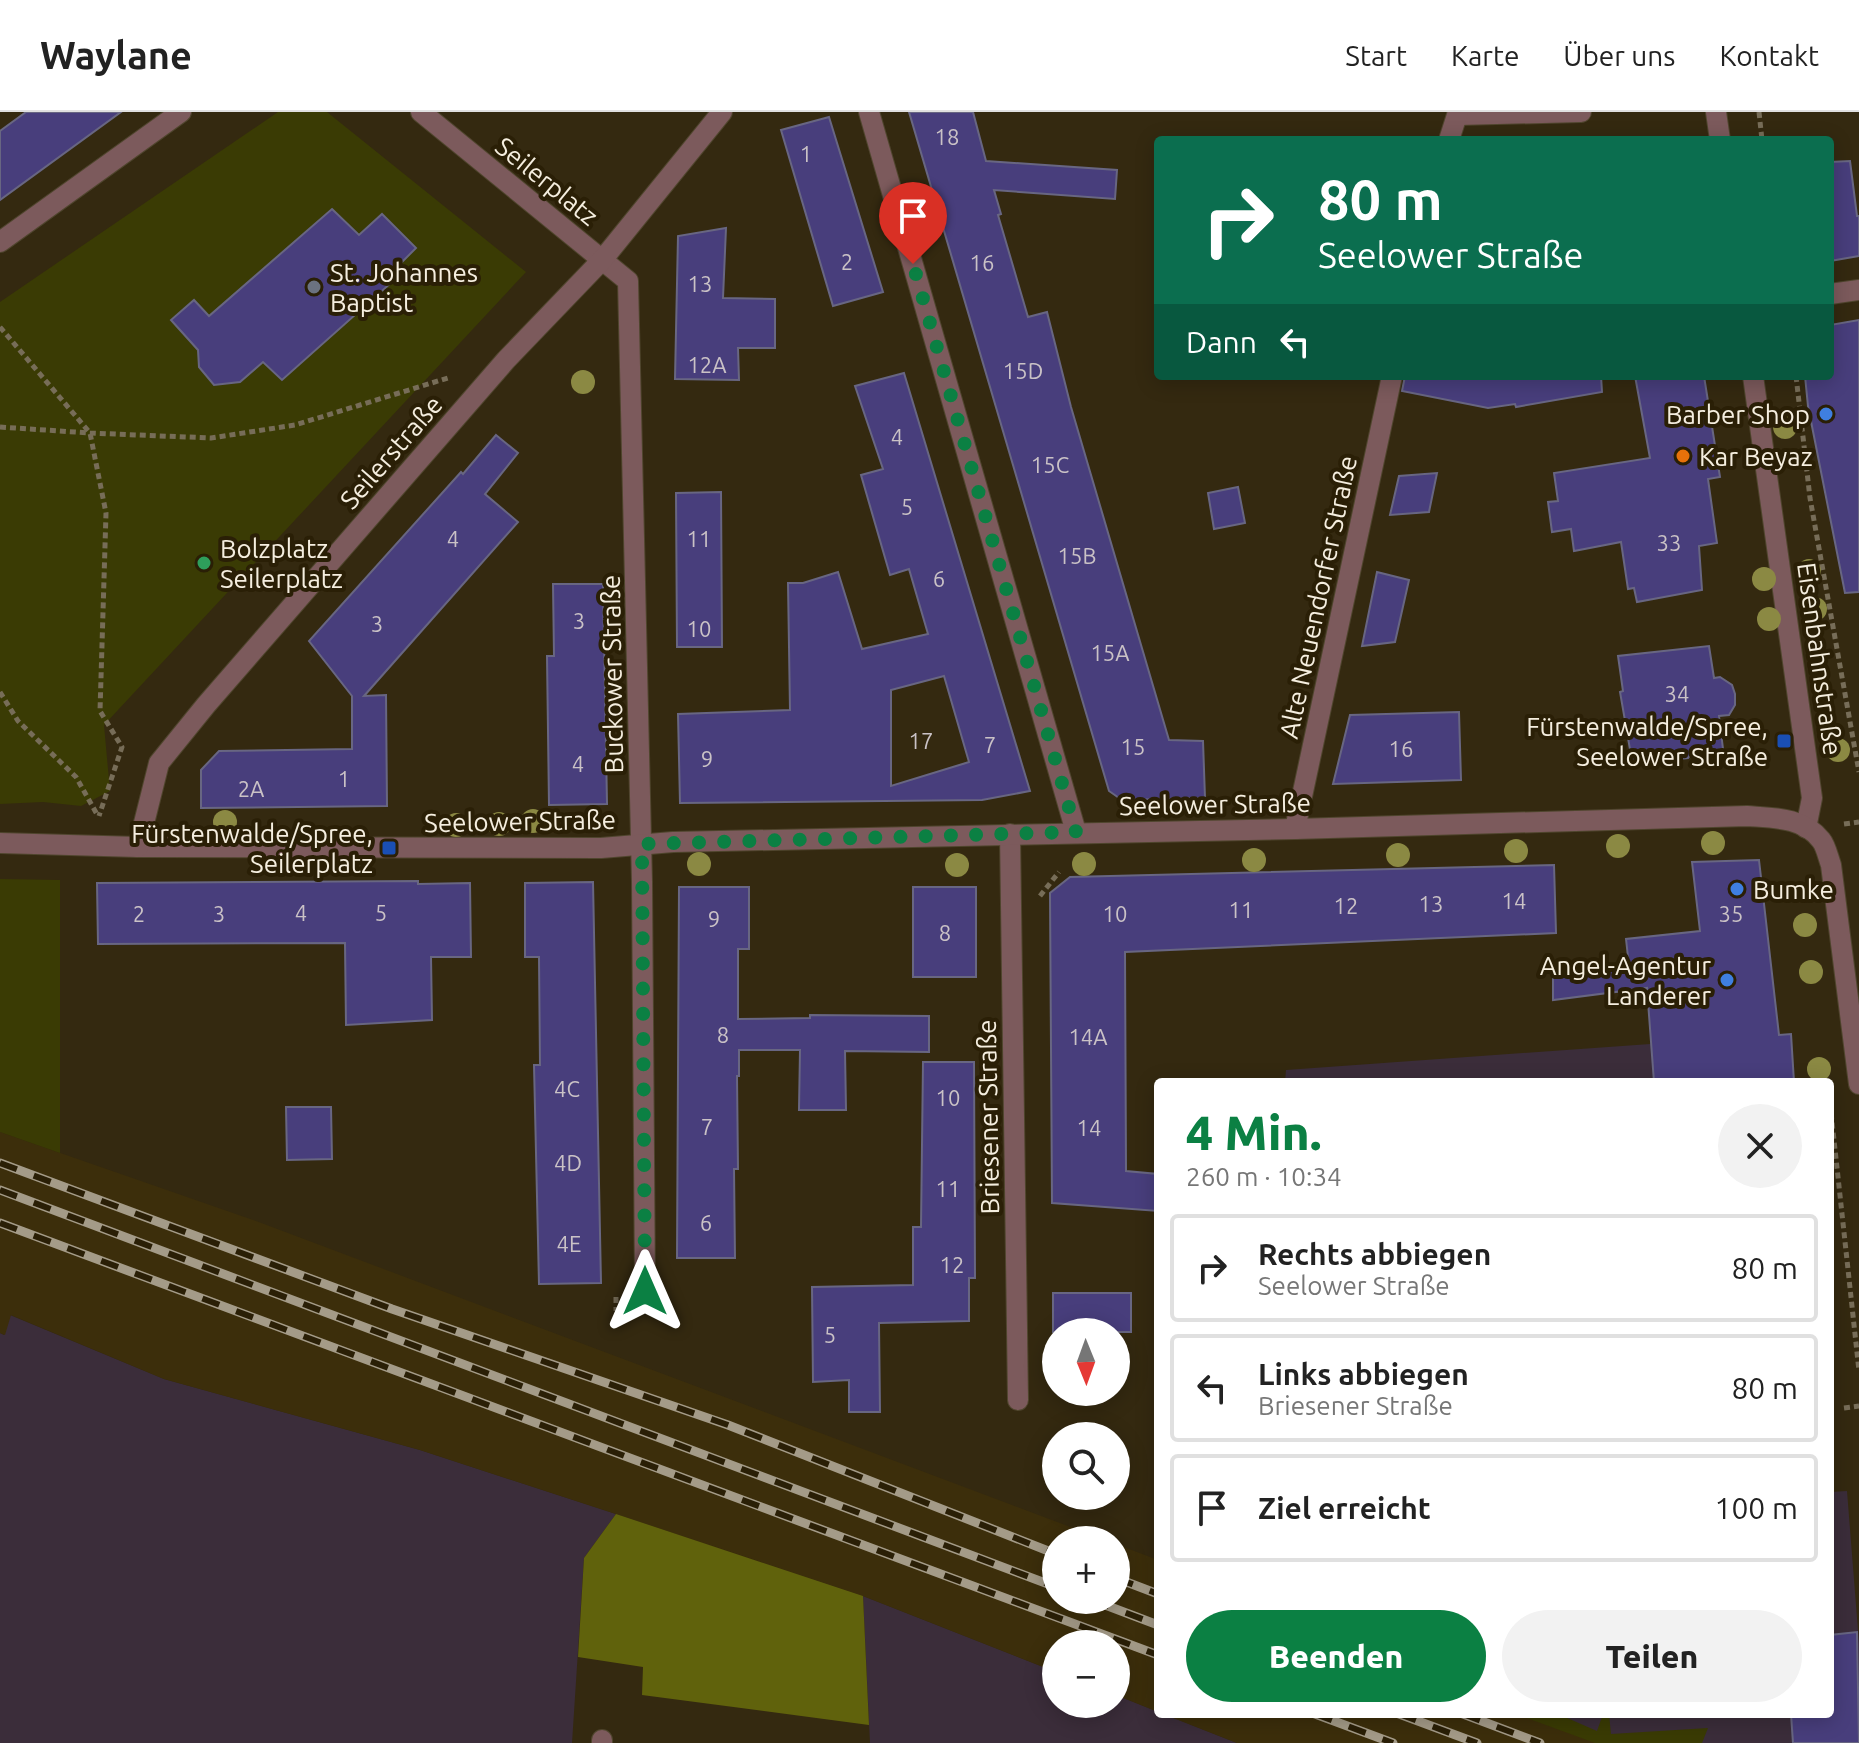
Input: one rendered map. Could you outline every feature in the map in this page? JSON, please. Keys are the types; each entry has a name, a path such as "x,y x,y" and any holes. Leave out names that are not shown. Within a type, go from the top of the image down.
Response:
{"street":[{"path":"0,242 181,112"},
{"name":"Seilerplatz","path":"421,112 603,259"},
{"name":"Seilerstraße","path":"138,847 159,763 506,360 603,259 722,112"},
{"path":"869,112 1076,832"},
{"path":"1450,136 1458,114 1581,112"},
{"path":"1716,112 1719,136"},
{"name":"Buckower Straße","path":"603,259 628,281 642,844 645,1291"},
{"path":"1834,293 1859,290"},
{"name":"Alte Neuendorfer Straße","path":"1295,829 1391,380"},
{"name":"Eisenbahnstraße","path":"1754,380 1811,786 1812,798 1806,828"},
{"name":"Seelower Straße","path":"0,843 138,847 601,848 642,844 1747,816 1785,819 1806,828"},
{"path":"1806,828 1822,841 1831,865 1859,1084"},
{"name":"Briesener Straße","path":"1010,834 1018,1400"}],"path":[{"path":"1759,112 1762,136"},
{"path":"0,327 90,433 106,513 100,711 122,747 98,817 76,777 18,721 0,692"},
{"path":"0,427 211,438 295,425 506,360"},
{"path":"1796,380 1810,498 1859,772"},
{"path":"1834,1140 1859,1371"},
{"path":"1844,1408 1859,1406"}],"shaded area":[{"path":"278,112 327,112 526,272 104,725 110,791 81,806 43,802 0,804 0,302"},
{"path":"0,879 60,880 60,1153 0,1132"},
{"path":"1789,1034 1794,1078 1285,1078 1286,1070"},
{"path":"0,1132 256,1221 1068,1526 1042,1526 1042,1614 1130,1614 1130,1549 1154,1558 1154,1710 1130,1701 1130,1630 1042,1630 1042,1666 863,1596 616,1514 420,1450 164,1379 11,1315 5,1335 0,1333"},
{"path":"10,1315 164,1379 420,1450 616,1514 584,1558 572,1743 0,1743 0,1333 4,1335"},
{"path":"1847,1491 1859,1643 1859,1743 1624,1743 1560,1718 1834,1718 1834,1492"},
{"path":"616,1514 863,1596 869,1725 642,1695 643,1667 578,1657 584,1558"},
{"path":"863,1596 1042,1666 1042,1718 1130,1718 1130,1701 1154,1710 1154,1718 1174,1718 1237,1743 870,1743"},
{"path":"1173,1718 1560,1718 1624,1743 1237,1743"},
{"path":"1527,1718 1567,1718 1597,1731 1602,1718 1609,1718 1611,1734 1708,1728 1702,1743 1595,1743"}],"building":[{"path":"26,112 121,112 0,200 0,131"},
{"path":"909,112 973,112 986,161 1117,170 1115,199 994,190 1001,214 998,215 1028,317 1047,312 1071,407 1169,740 1203,741 1205,798 1122,800 1109,791"},
{"path":"829,117 883,292 833,306 781,130"},
{"path":"1850,161 1859,216 1859,256 1834,260 1834,162"},
{"name":"St. Johannes Baptist","path":"332,209 359,235 382,214 416,248 396,268 401,274 282,380 263,362 240,382 214,385 199,367 198,350 171,320 194,300 209,316"},
{"path":"726,228 723,298 775,299 775,348 738,348 739,380 675,379 678,236"},
{"path":"1859,320 1859,592 1845,593 1805,380 1834,380 1834,324"},
{"path":"904,373 1030,791 982,800 680,803 678,714 790,710 788,583 803,583 838,572 862,649 928,634 909,569 890,575 861,475 883,469 855,386","holes":["944,676 969,762 891,786 891,690"]},
{"path":"1404,380 1601,380 1602,392 1516,407 1515,404 1488,408 1402,391"},
{"path":"1636,380 1705,380 1720,477 1708,479 1717,543 1699,546 1702,590 1637,602 1634,588 1628,589 1621,542 1574,551 1571,529 1552,532 1548,502 1558,501 1554,473 1650,458"},
{"path":"496,435 518,453 485,494 518,522 364,696 386,695 387,806 201,808 201,770 219,751 352,749 352,696 309,641"},
{"path":"1437,473 1429,512 1390,515 1399,476"},
{"path":"1238,487 1245,523 1214,529 1208,493"},
{"path":"721,492 722,647 677,647 676,493"},
{"path":"1377,572 1409,580 1395,642 1362,646"},
{"path":"553,584 603,584 607,804 549,805 547,656 554,656"},
{"path":"1709,646 1714,678 1720,677 1732,685 1735,694 1735,705 1729,715 1719,716 1723,749 1691,754 1688,758 1632,761 1620,692 1623,691 1618,656"},
{"path":"1459,712 1461,780 1333,784 1350,715"},
{"path":"1759,860 1779,1035 1791,1034 1794,1078 1654,1078 1647,988 1553,1000 1553,970 1629,966 1626,939 1700,931 1692,862"},
{"path":"1554,865 1556,933 1125,952 1126,1171 1154,1174 1154,1211 1052,1203 1050,893 1070,877"},
{"path":"418,881 418,884 470,883 471,957 431,957 432,1020 346,1025 345,943 98,944 97,883"},
{"path":"593,882 601,1283 539,1284 534,1065 540,1065 539,957 525,957 525,883"},
{"path":"679,887 749,887 749,949 738,949 738,1019 810,1018 810,1015 929,1016 929,1052 845,1051 846,1110 799,1110 800,1050 739,1050 738,1169 734,1169 735,1258 677,1258"},
{"path":"913,887 976,887 976,977 913,977"},
{"path":"923,1062 974,1062 975,1278 969,1278 969,1321 879,1323 880,1412 849,1412 849,1380 813,1382 812,1287 913,1285 913,1227 921,1227"},
{"path":"286,1107 331,1107 332,1159 287,1160"},
{"path":"1053,1293 1131,1293 1131,1332 1130,1318 1053,1318"},
{"path":"1857,1632 1859,1743 1793,1743 1791,1718 1834,1718 1834,1635"}],"railway":[{"path":"0,1163 392,1309 728,1425 1042,1548"},
{"path":"0,1190 1042,1582"},
{"path":"0,1223 1154,1654"},
{"path":"1130,1583 1154,1592"},
{"path":"1129,1614 1154,1623"},
{"path":"1326,1718 1393,1743"},
{"path":"1410,1718 1477,1743"},
{"path":"1474,1718 1540,1743"}],"place":[{"name":"St. Johannes Baptist","path":"314,287"},
{"name":"Barber Shop","path":"1826,414"},
{"name":"Kar Beyaz","path":"1683,456"},
{"name":"Bolzplatz Seilerplatz","path":"204,563"},
{"name":"Fürstenwalde/Spree, Seelower Straße","path":"1784,741"},
{"name":"Fürstenwalde/Spree, Seilerplatz","path":"389,848"},
{"name":"Bumke","path":"1737,889"},
{"name":"Angel-Agentur Landerer","path":"1727,980"}],"route":[{"path":"645,1291 642,844 1076,832 913,264"}]}
